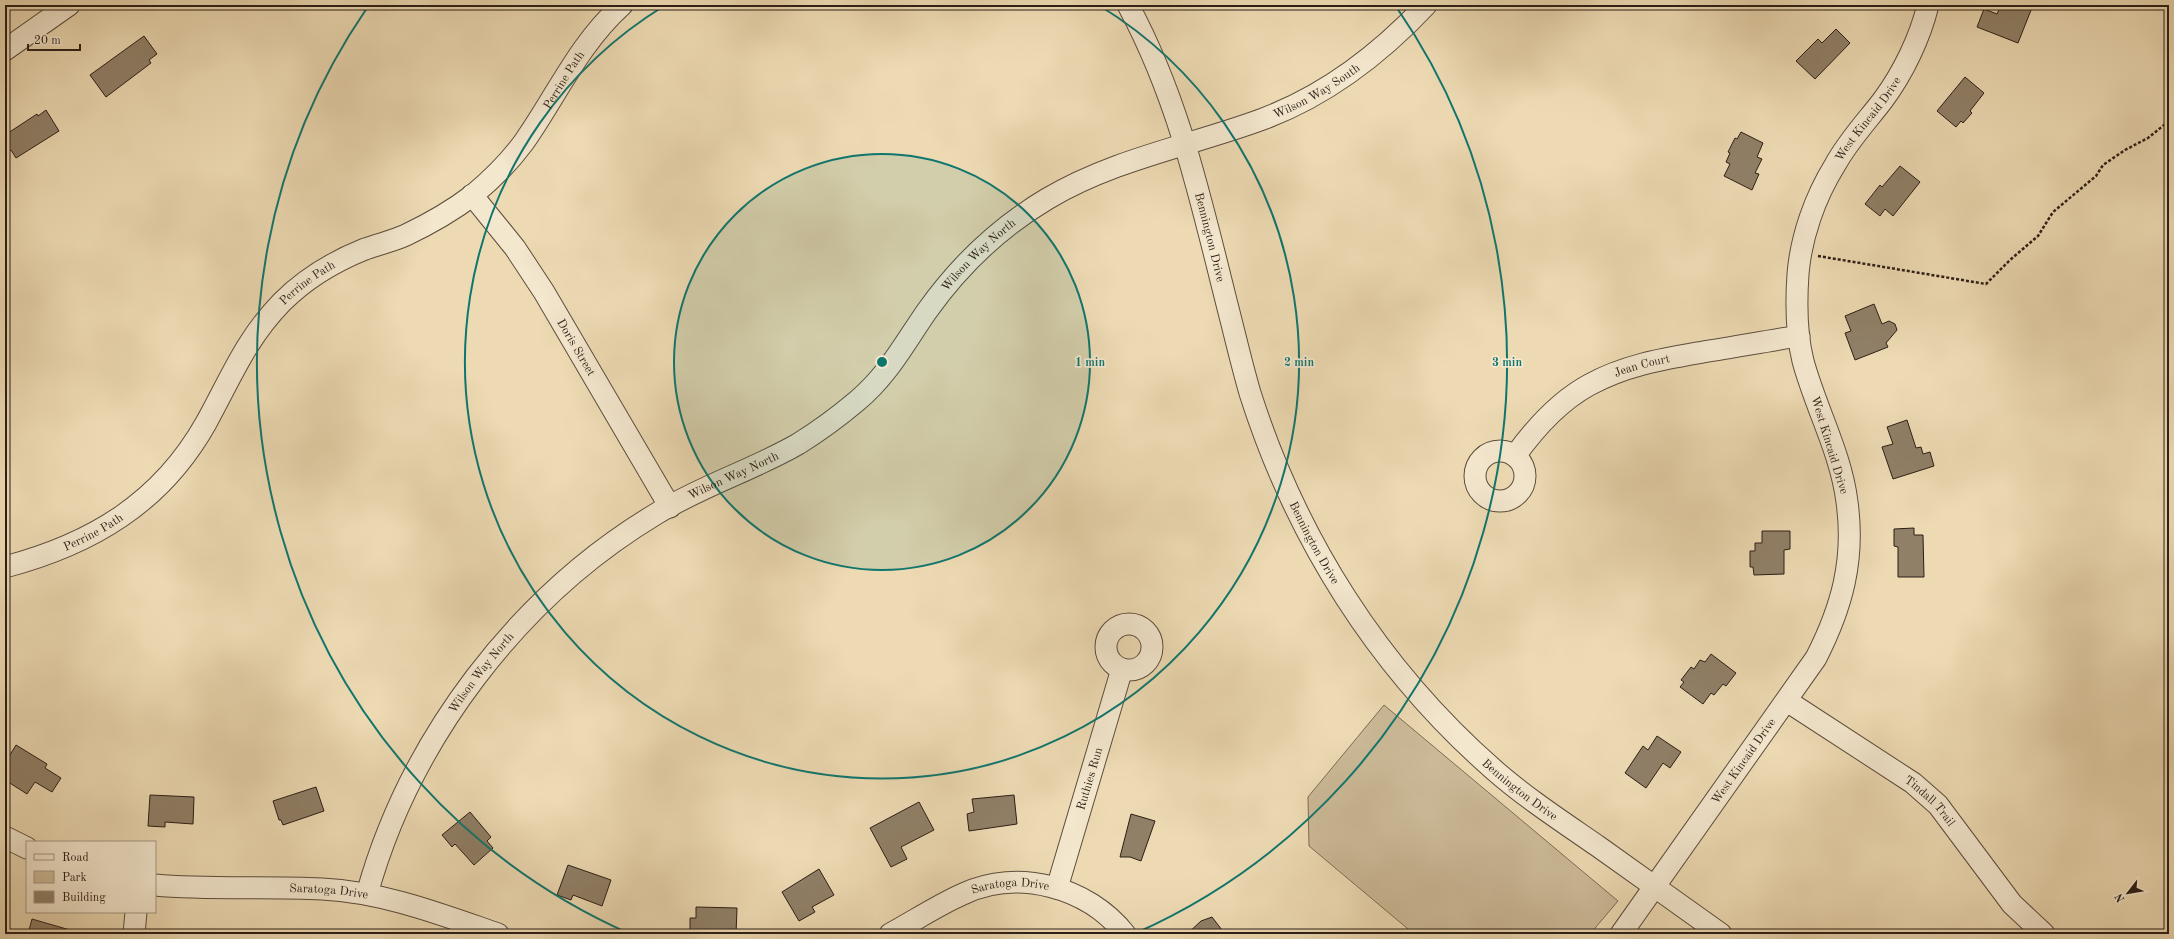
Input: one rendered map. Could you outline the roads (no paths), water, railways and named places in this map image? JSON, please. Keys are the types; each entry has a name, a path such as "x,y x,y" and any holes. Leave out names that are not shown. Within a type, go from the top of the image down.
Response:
{"street":[{"path":"5,50 69,5"},
{"name":"Perrine Path","path":"5,567 42,557 82,540 132,509 159,485 183,458 206,424 244,349 261,325 283,301 309,279 338,262 404,236 436,220 472,195 500,170 523,143 566,72 589,40 622,5"},
{"name":"Bennington Drive","path":"1128,5 1145,37 1164,80 1186,143 1250,392 1279,472 1302,522 1334,582 1373,638 1406,681 1443,722 1493,769 1536,803 1721,934"},
{"name":"Wilson Way South","path":"1186,143 1263,119 1301,102 1337,82 1392,40 1426,5"},
{"name":"West Kincaid Drive","path":"1654,886 1787,701 1816,658 1832,626 1842,597 1848,568 1850,535 1847,502 1840,470 1803,361 1799,336 1797,305 1798,272 1806,234 1817,199 1834,165 1884,99 1901,72 1916,40 1928,5"},
{"name":"Wilson Way North","path":"367,894 375,865 397,810 414,775 441,728 474,680 511,634 552,593 597,555 635,527 670,507 797,445 830,423 848,408 884,373 948,283 977,252 1010,224 1044,200 1075,183 1114,166 1186,143"},
{"name":"Doris Street","path":"472,195 515,248 544,292 670,507"},
{"name":"Jean Court","path":"1515,456 1541,422 1564,402 1588,385 1619,370 1648,361 1799,336"},
{"name":"Ruthies Run","path":"1057,888 1122,669"},
{"name":"Tindall Trail","path":"1787,701 1913,783 1938,805 2012,904 2044,934"},
{"path":"5,837 26,848"},
{"name":"Saratoga Drive","path":"890,934 963,893 988,885 1010,882 1034,883 1057,888 1082,898 1100,909 1125,934"},
{"name":"Saratoga Drive","path":"156,885 323,889 367,894 429,910 498,934"},
{"path":"1620,934 1654,886"},
{"path":"134,934 136,913"}]}
